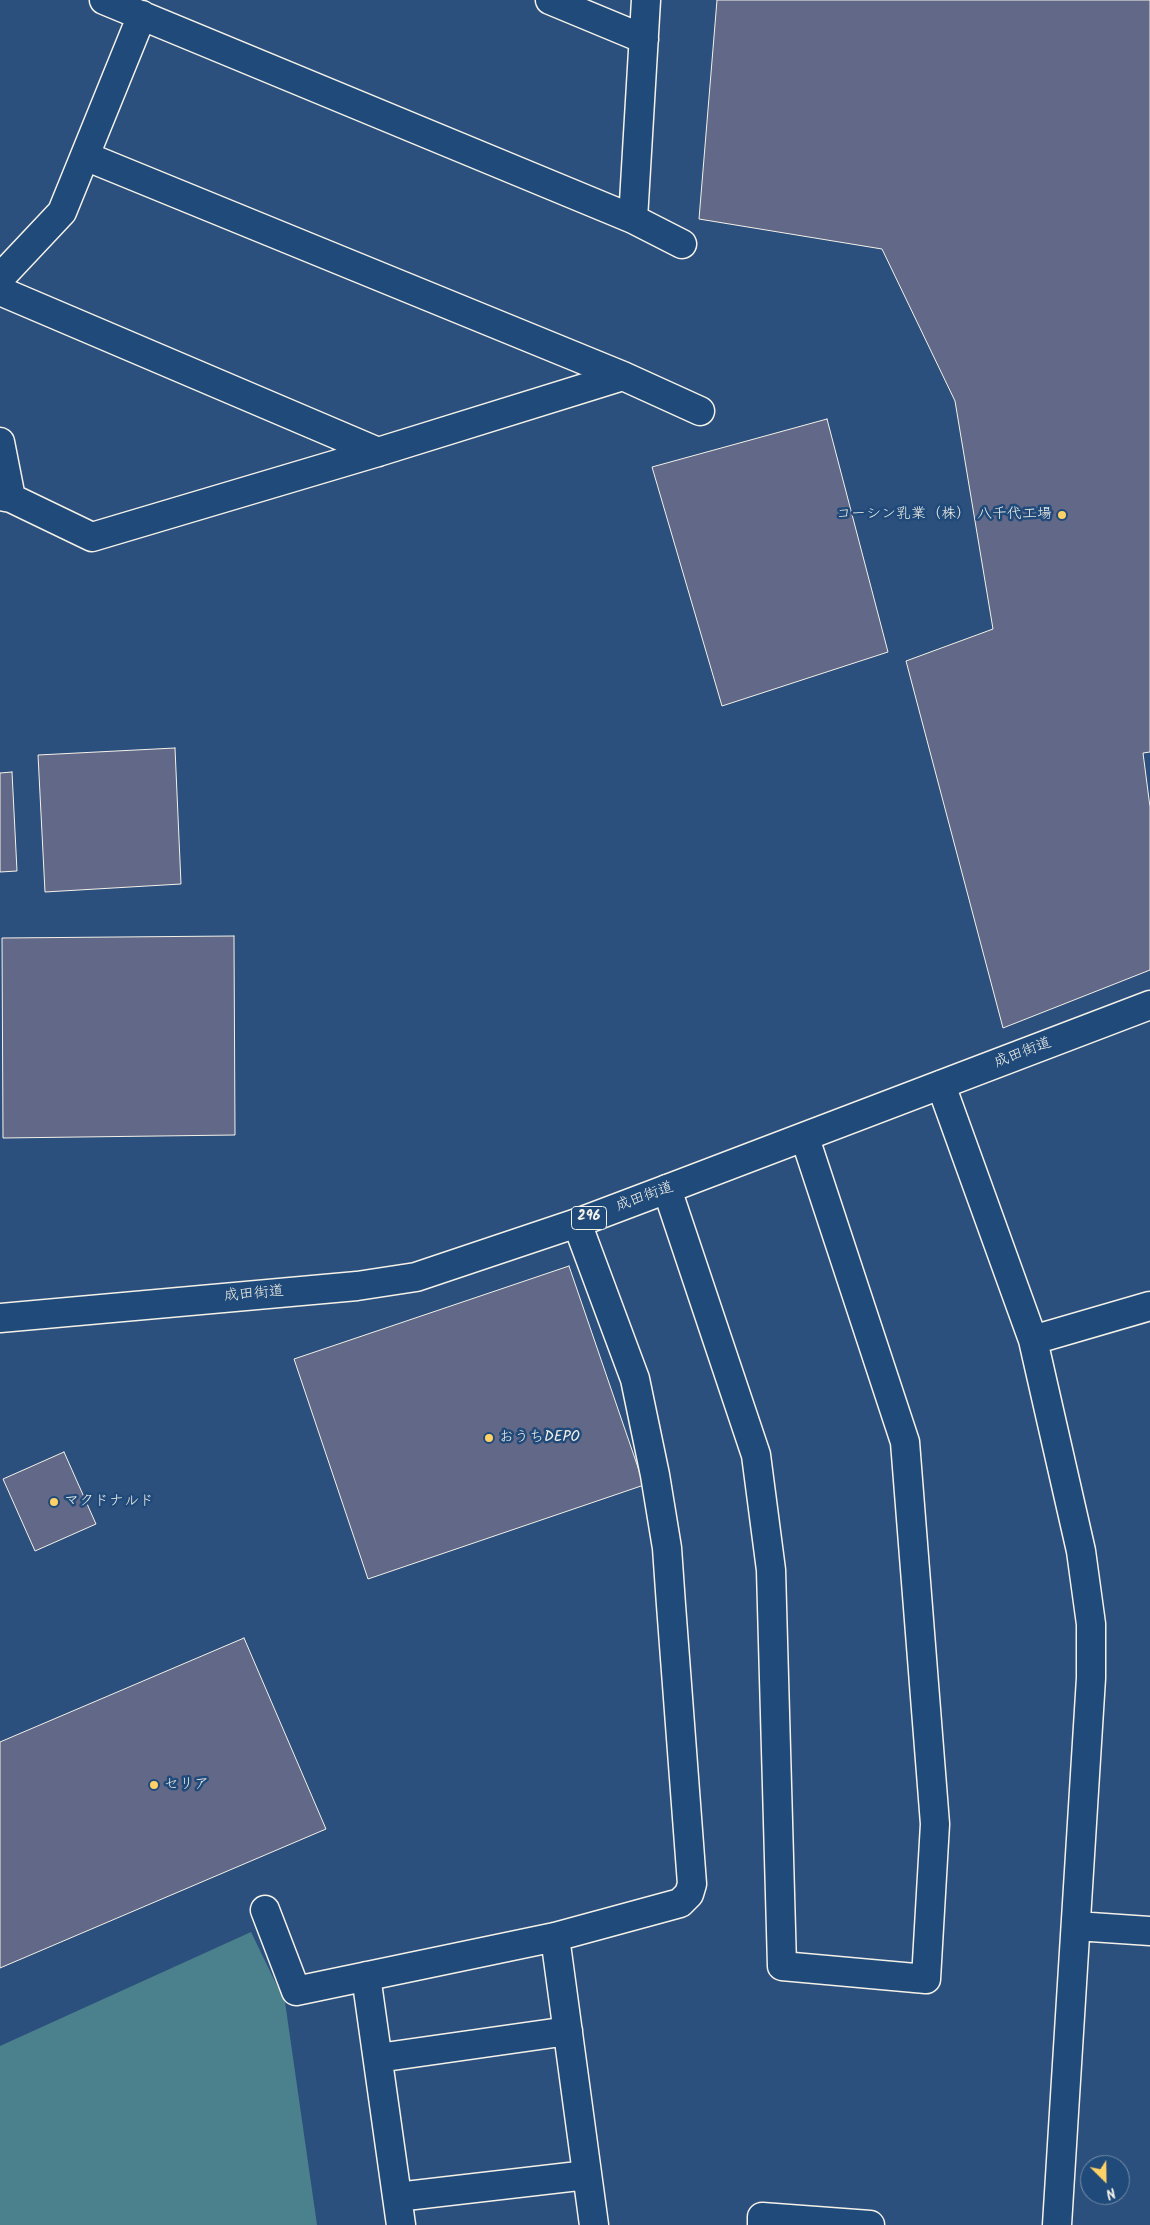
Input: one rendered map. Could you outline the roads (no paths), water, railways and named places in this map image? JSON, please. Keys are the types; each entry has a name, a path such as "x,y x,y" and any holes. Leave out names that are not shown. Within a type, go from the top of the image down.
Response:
{"main road":[{"path":"104,0 633,219 682,244"},
{"path":"550,0 644,39"},
{"path":"633,219 646,0"},
{"path":"0,278 62,212 142,15"},
{"path":"85,156 623,376 700,411"},
{"path":"0,291 378,452"},
{"path":"0,442 5,497 92,537 378,452 623,376"},
{"name":"成田街道","path":"0,1318 356,1286 416,1278 577,1223 1150,1006"},
{"path":"941,1086 1033,1340 1081,1551 1091,1624 1091,1678 1057,2225"},
{"path":"667,1189 756,1456 771,1570 782,1966 926,1979 935,1824 905,1442 805,1138"},
{"path":"265,1910 296,1991 555,1937 680,1903 689,1894 692,1884 667,1557 655,1475 635,1379 577,1223"},
{"path":"1033,1340 1150,1306"},
{"path":"1076,1926 1150,1931"},
{"path":"555,1937 594,2225"},
{"path":"366,1976 401,2225"},
{"path":"378,2058 568,2031"},
{"path":"397,2197 587,2175"},
{"path":"762,2225 762,2217 870,2225"}],"place":[{"name":"コーシン乳業（株） 八千代工場","path":"1062,515"},
{"name":"おうちDEPO","path":"489,1438"},
{"name":"マクドナルド","path":"54,1502"},
{"name":"セリア","path":"154,1785"}]}
